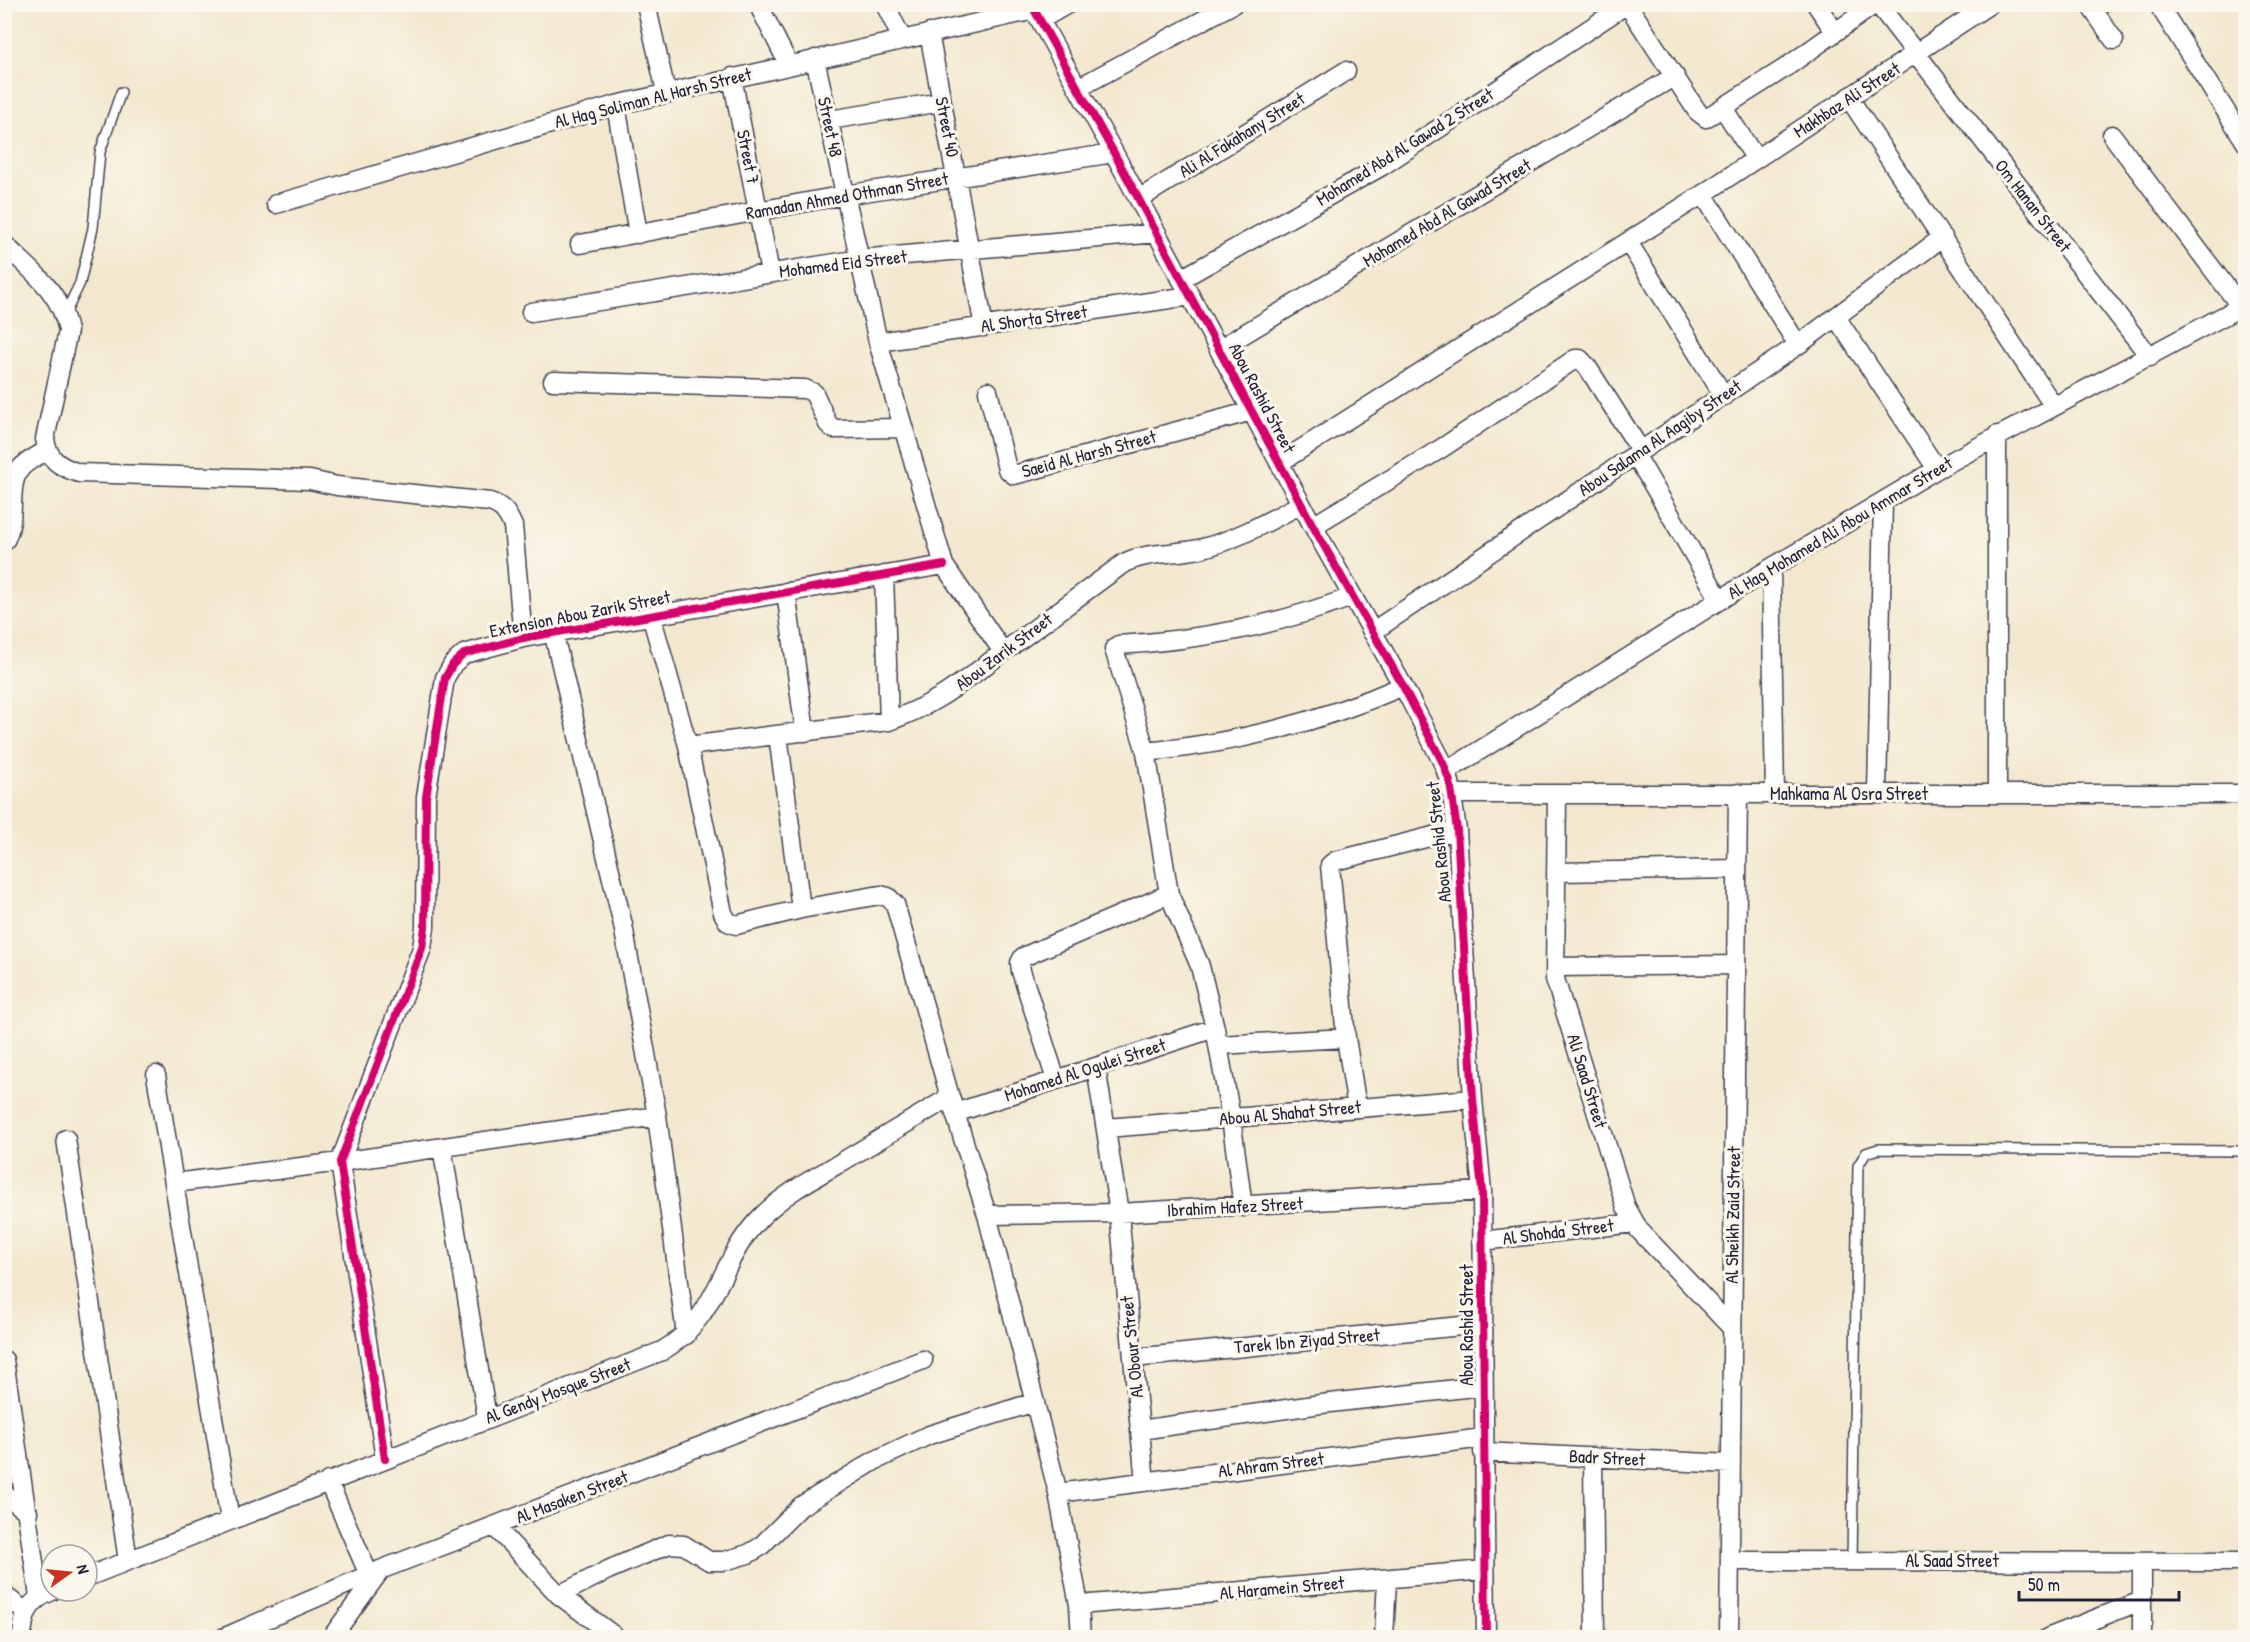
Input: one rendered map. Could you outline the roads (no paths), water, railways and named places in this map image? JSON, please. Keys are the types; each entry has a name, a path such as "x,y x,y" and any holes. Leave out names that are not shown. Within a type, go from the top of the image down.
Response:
{"street":[{"path":"646,4 666,92"},
{"path":"758,4 789,65"},
{"path":"885,4 902,39"},
{"name":"Al Hag Soliman Al Harsh Street","path":"276,204 666,92 1068,4"},
{"path":"1078,88 1233,4"},
{"path":"1816,4 1834,32"},
{"path":"1676,76 1702,116 1711,116 1877,4"},
{"name":"Om Hanan Street","path":"1877,4 2150,357"},
{"name":"Makhbaz Ali Street","path":"1279,463 1703,194 1990,4"},
{"path":"2089,4 2114,40"},
{"path":"2158,4 2246,143"},
{"name":"Mohamed Abd Al Gawad 2 Street","path":"1181,279 1382,166 1624,6 1631,9 1676,76"},
{"name":"Abou Rashid Street","path":"1035,11 1139,199 1301,504 1403,686 1447,771 1453,794 1457,830 1473,1098 1482,1191 1486,1638"},
{"name":"Street 40","path":"929,33 984,327"},
{"name":"Street 48","path":"816,58 878,342 944,565 1003,652"},
{"name":"Ali Al Fakahany Street","path":"1139,199 1346,71"},
{"name":"Mohamed Abd Al Gawad Street","path":"1218,349 1676,76"},
{"name":"Street 7","path":"732,77 770,273"},
{"path":"1849,98 2053,405"},
{"path":"829,120 942,102"},
{"path":"616,105 638,234"},
{"path":"1723,108 1756,159"},
{"path":"2112,135 2243,306"},
{"name":"Ramadan Ahmed Othman Street","path":"580,244 845,195 1114,153"},
{"path":"1703,194 1798,345"},
{"name":"Mohamed Eid Street","path":"531,312 860,259 1157,233"},
{"name":"Abou Salama Al Aagiby Street","path":"1372,632 1798,345 1943,237"},
{"path":"1628,242 1724,396"},
{"path":"4,244 49,288 60,302 65,315 68,331 45,439 47,450 63,468 79,473 310,480 337,486 490,502 506,511 513,526 523,638"},
{"name":"Al Shorta Street","path":"878,342 1190,296"},
{"name":"Al Hag Mohamed Ali Abou Ammar Street","path":"1447,771 1771,568 1937,469 2053,405 2150,357 2243,306"},
{"path":"1836,317 1937,469"},
{"path":"1313,526 1442,448 1575,359 1580,359 1588,368 1638,452 1720,600"},
{"path":"552,381 805,388 814,393 828,424 834,429 902,428"},
{"name":"Saeid Al Harsh Street","path":"988,390 1007,470 1014,475 1252,411"},
{"path":"1997,794 1998,435"},
{"path":"4,542 13,521 14,482 19,470 47,450"},
{"path":"1877,794 1883,501"},
{"name":"Abou Zarik Street","path":"688,746 889,721 914,713 940,699 1132,559 1185,552 1220,543 1245,534 1301,504"},
{"name":"Extension Abou Zarik Street","path":"340,1162 422,948 426,796 445,678 453,664 464,654 553,631 944,565"},
{"path":"1771,568 1775,794"},
{"path":"884,575 889,721"},
{"path":"786,592 805,732"},
{"path":"1243,1207 1217,1037 1200,966 1169,894 1146,752 1114,653 1115,646 1166,642 1252,628 1307,613 1352,597"},
{"path":"651,615 688,746 723,913 728,922 736,925 801,909 880,896 888,897 895,904 952,1105 987,1215 1035,1402 1058,1493 1079,1605 1081,1638"},
{"path":"553,631 623,925 657,1116 686,1335"},
{"path":"1146,752 1252,738 1344,711 1403,686"},
{"path":"778,735 801,909"},
{"name":"Al Sheikh Zaid Street","path":"1729,1638 1738,793"},
{"name":"Mahkama Al Osra Street","path":"1453,794 2246,794"},
{"name":"Ali Saad Street","path":"1557,794 1555,967 1559,993 1626,1207 1634,1223 1731,1327"},
{"path":"1357,1108 1346,1038 1329,868 1335,861 1457,830"},
{"path":"1556,872 1737,869"},
{"path":"1056,1080 1021,971 1020,963 1023,957 1169,894"},
{"path":"1555,967 1736,965"},
{"name":"Mohamed Al Ogulei Street","path":"952,1105 1217,1037 1346,1038"},
{"name":"Al Obour Street","path":"1096,1067 1119,1213 1145,1482"},
{"path":"156,1075 230,1520"},
{"name":"Abou Al Shahat Street","path":"1106,1128 1473,1098"},
{"name":"Al Gendy Mosque Street","path":"99,1572 662,1351 686,1335 708,1308 743,1236 761,1217 793,1191 952,1105"},
{"path":"174,1183 442,1148 657,1116"},
{"path":"66,1138 128,1561"},
{"path":"442,1148 487,1418"},
{"path":"340,1162 385,1459"},
{"name":"Ibrahim Hafez Street","path":"987,1215 1119,1213 1243,1207 1482,1191"},
{"name":"Al Shohda' Street","path":"1482,1241 1634,1223"},
{"name":"Tarek Ibn Ziyad Street","path":"1133,1358 1482,1324"},
{"path":"4,1360 27,1512 39,1567"},
{"name":"Al Masaken Street","path":"224,1638 375,1573 923,1360"},
{"path":"1140,1430 1321,1404 1483,1386"},
{"path":"559,1595 608,1570 669,1545 684,1545 709,1561 724,1561 748,1554 760,1547 801,1506 874,1461 929,1436 1035,1402"},
{"name":"Badr Street","path":"1483,1445 1593,1457 1731,1464"},
{"name":"Al Ahram Street","path":"1058,1493 1483,1445"},
{"path":"1593,1457 1595,1638"},
{"path":"328,1481 375,1573 331,1638"},
{"path":"4,1494 27,1512"},
{"path":"495,1527 559,1595 617,1638"},
{"name":"Al Saad Street","path":"1730,1561 2246,1562"},
{"path":"2142,1562 2142,1638"},
{"name":"Al Haramein Street","path":"1079,1605 1485,1570"},
{"path":"1384,1638 1388,1579"},
{"path":"4,1595 26,1612"},
{"path":"22,1638 26,1612 39,1600"},
{"path":"2047,1638 2141,1601"}],"lane":[{"path":"65,315 82,272 93,228 100,152 121,92"},
{"path":"1852,1561 1858,1166 1866,1153 1878,1149 2246,1151"}]}
